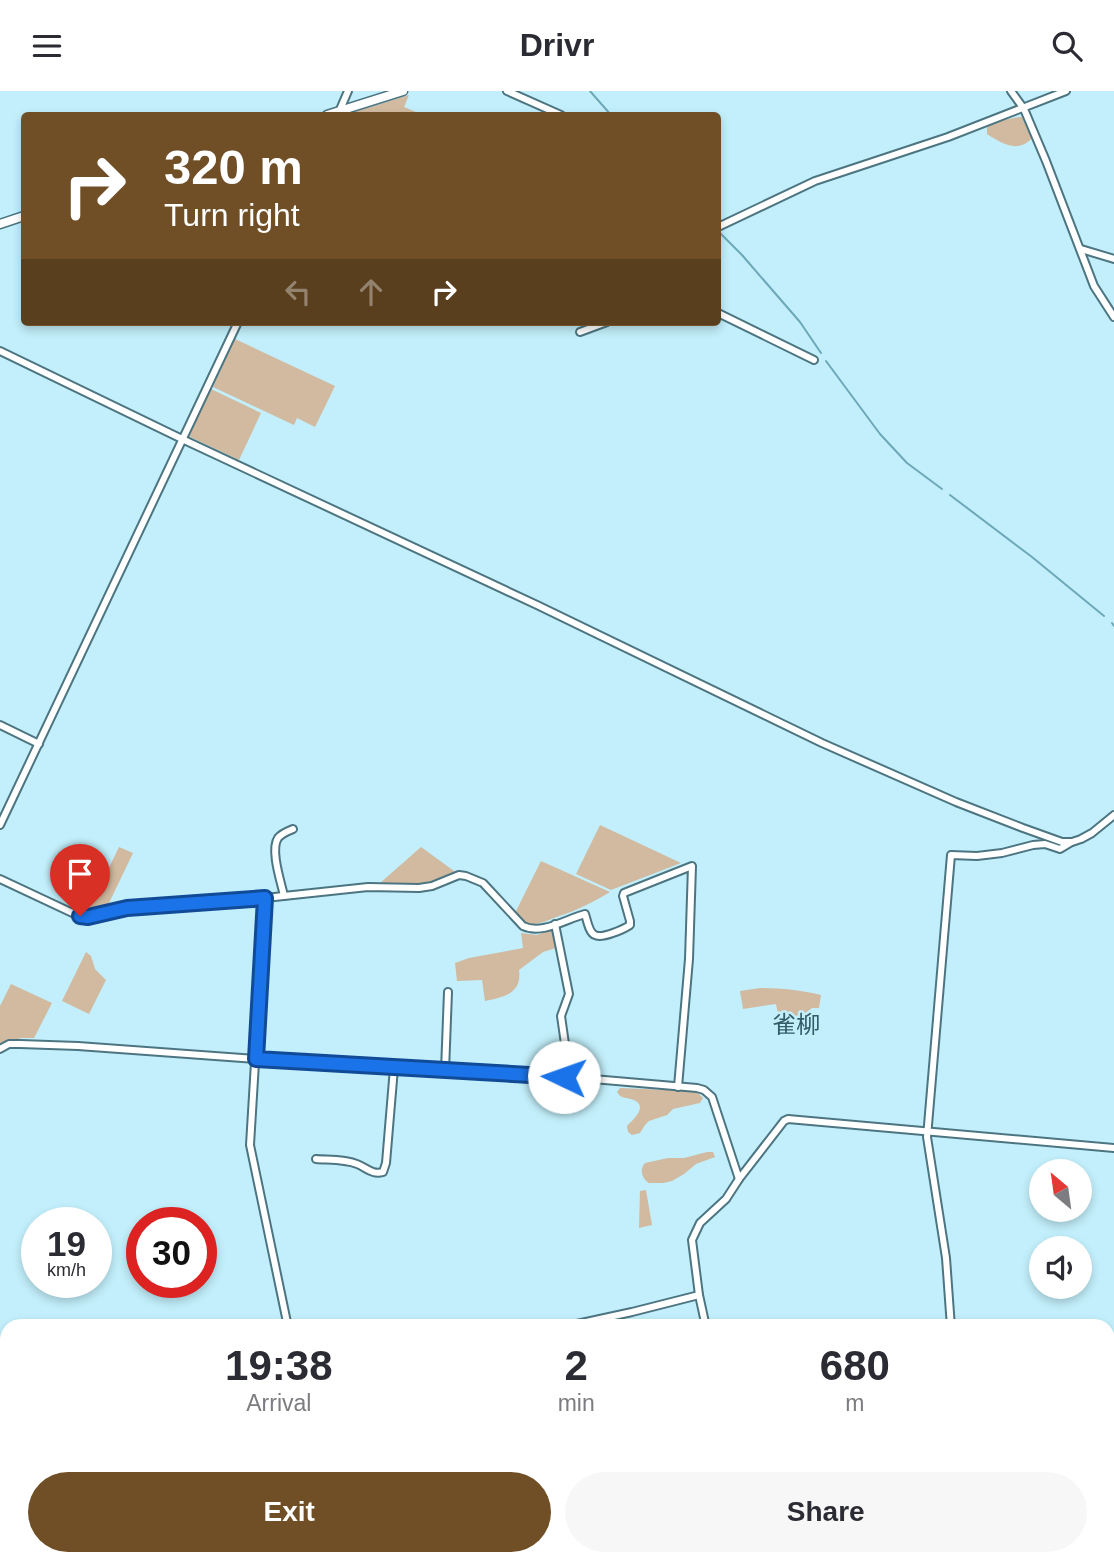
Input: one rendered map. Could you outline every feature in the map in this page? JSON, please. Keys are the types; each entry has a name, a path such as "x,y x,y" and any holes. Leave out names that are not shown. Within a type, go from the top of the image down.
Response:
{"street":[{"path":"339,112 348,91"},
{"path":"344,112 403,91"},
{"path":"507,91 554,112"},
{"path":"1011,91 1024,109 1046,160 1094,286 1114,317"},
{"path":"721,225 815,181 866,166 1024,109 1066,91"},
{"path":"0,224 21,217"},
{"path":"1081,249 1114,259"},
{"path":"721,314 814,360"},
{"path":"0,825 236,326"},
{"path":"580,332 596,326"},
{"path":"0,351 822,743 956,802 1062,842 1072,842"},
{"path":"0,725 39,744"},
{"path":"950,1319 946,1258 927,1131 951,855 977,856 1045,844 1060,849 1092,833 1114,815"},
{"path":"284,896 275,847 279,837 293,829"},
{"path":"0,879 80,916 88,917 127,908 368,887 419,888 432,886 459,875 483,883 523,926 539,929 585,914 594,935 599,936 623,930 630,925 624,893 692,866 689,959 678,1087"},
{"path":"265,898 250,1145 286,1319"},
{"path":"555,924 569,994 561,1016 567,1058 564,1077"},
{"path":"445,1071 449,992"},
{"path":"0,1049 9,1044 34,1043 564,1077 704,1090 712,1097 739,1179"},
{"path":"317,1159 350,1162 374,1173 383,1172 394,1067"},
{"path":"704,1319 692,1240 700,1223 726,1199 770,1138 788,1119 1114,1148"},
{"path":"602,1319 699,1295"}],"shaded area":[{"path":"409,95 404,107 416,112 354,112"},
{"path":"1022,117 1032,138 1027,143 1010,145 987,134 987,128 992,124"},
{"path":"235,339 335,386 315,427 297,418 294,425 213,387"},
{"path":"211,389 261,413 239,460 188,436"},
{"path":"600,825 681,863 611,890 576,874"},
{"path":"119,847 133,853 109,903 115,907 86,915"},
{"path":"421,847 454,873 414,886 379,884"},
{"path":"541,861 610,892 573,911 540,923 527,924 515,913"},
{"path":"553,929 556,948 543,952 519,970 518,984 511,993 485,1001 482,980 457,981 455,963 523,948 521,933 537,935"},
{"path":"86,952 91,956 95,969 106,980 89,1014 62,1001"},
{"path":"11,984 52,1003 34,1038 21,1038 0,1044 0,1006"},
{"path":"760,988 821,995 819,1008 812,1008 787,1032 783,1032 774,1023 779,1019 776,1004 743,1009 740,991"},
{"path":"620,1088 692,1091 703,1098 700,1103 673,1109 667,1115 649,1121 640,1133 632,1135 627,1126 640,1108 637,1102 620,1096 617,1092"},
{"path":"713,1152 715,1157 696,1164 672,1181 649,1183 643,1176 642,1168 645,1163"},
{"path":"646,1190 652,1225 639,1228 640,1191"}],"waterway":[{"path":"590,91 608,112"},
{"path":"721,234 800,322 821,353"},
{"path":"826,361 880,434 907,463 942,489"},
{"path":"950,495 1104,616"}],"district":[{"name":"雀柳","path":"796,1025"}],"route":[{"path":"80,916 88,917 127,908 265,898 256,1059 564,1077"}]}
